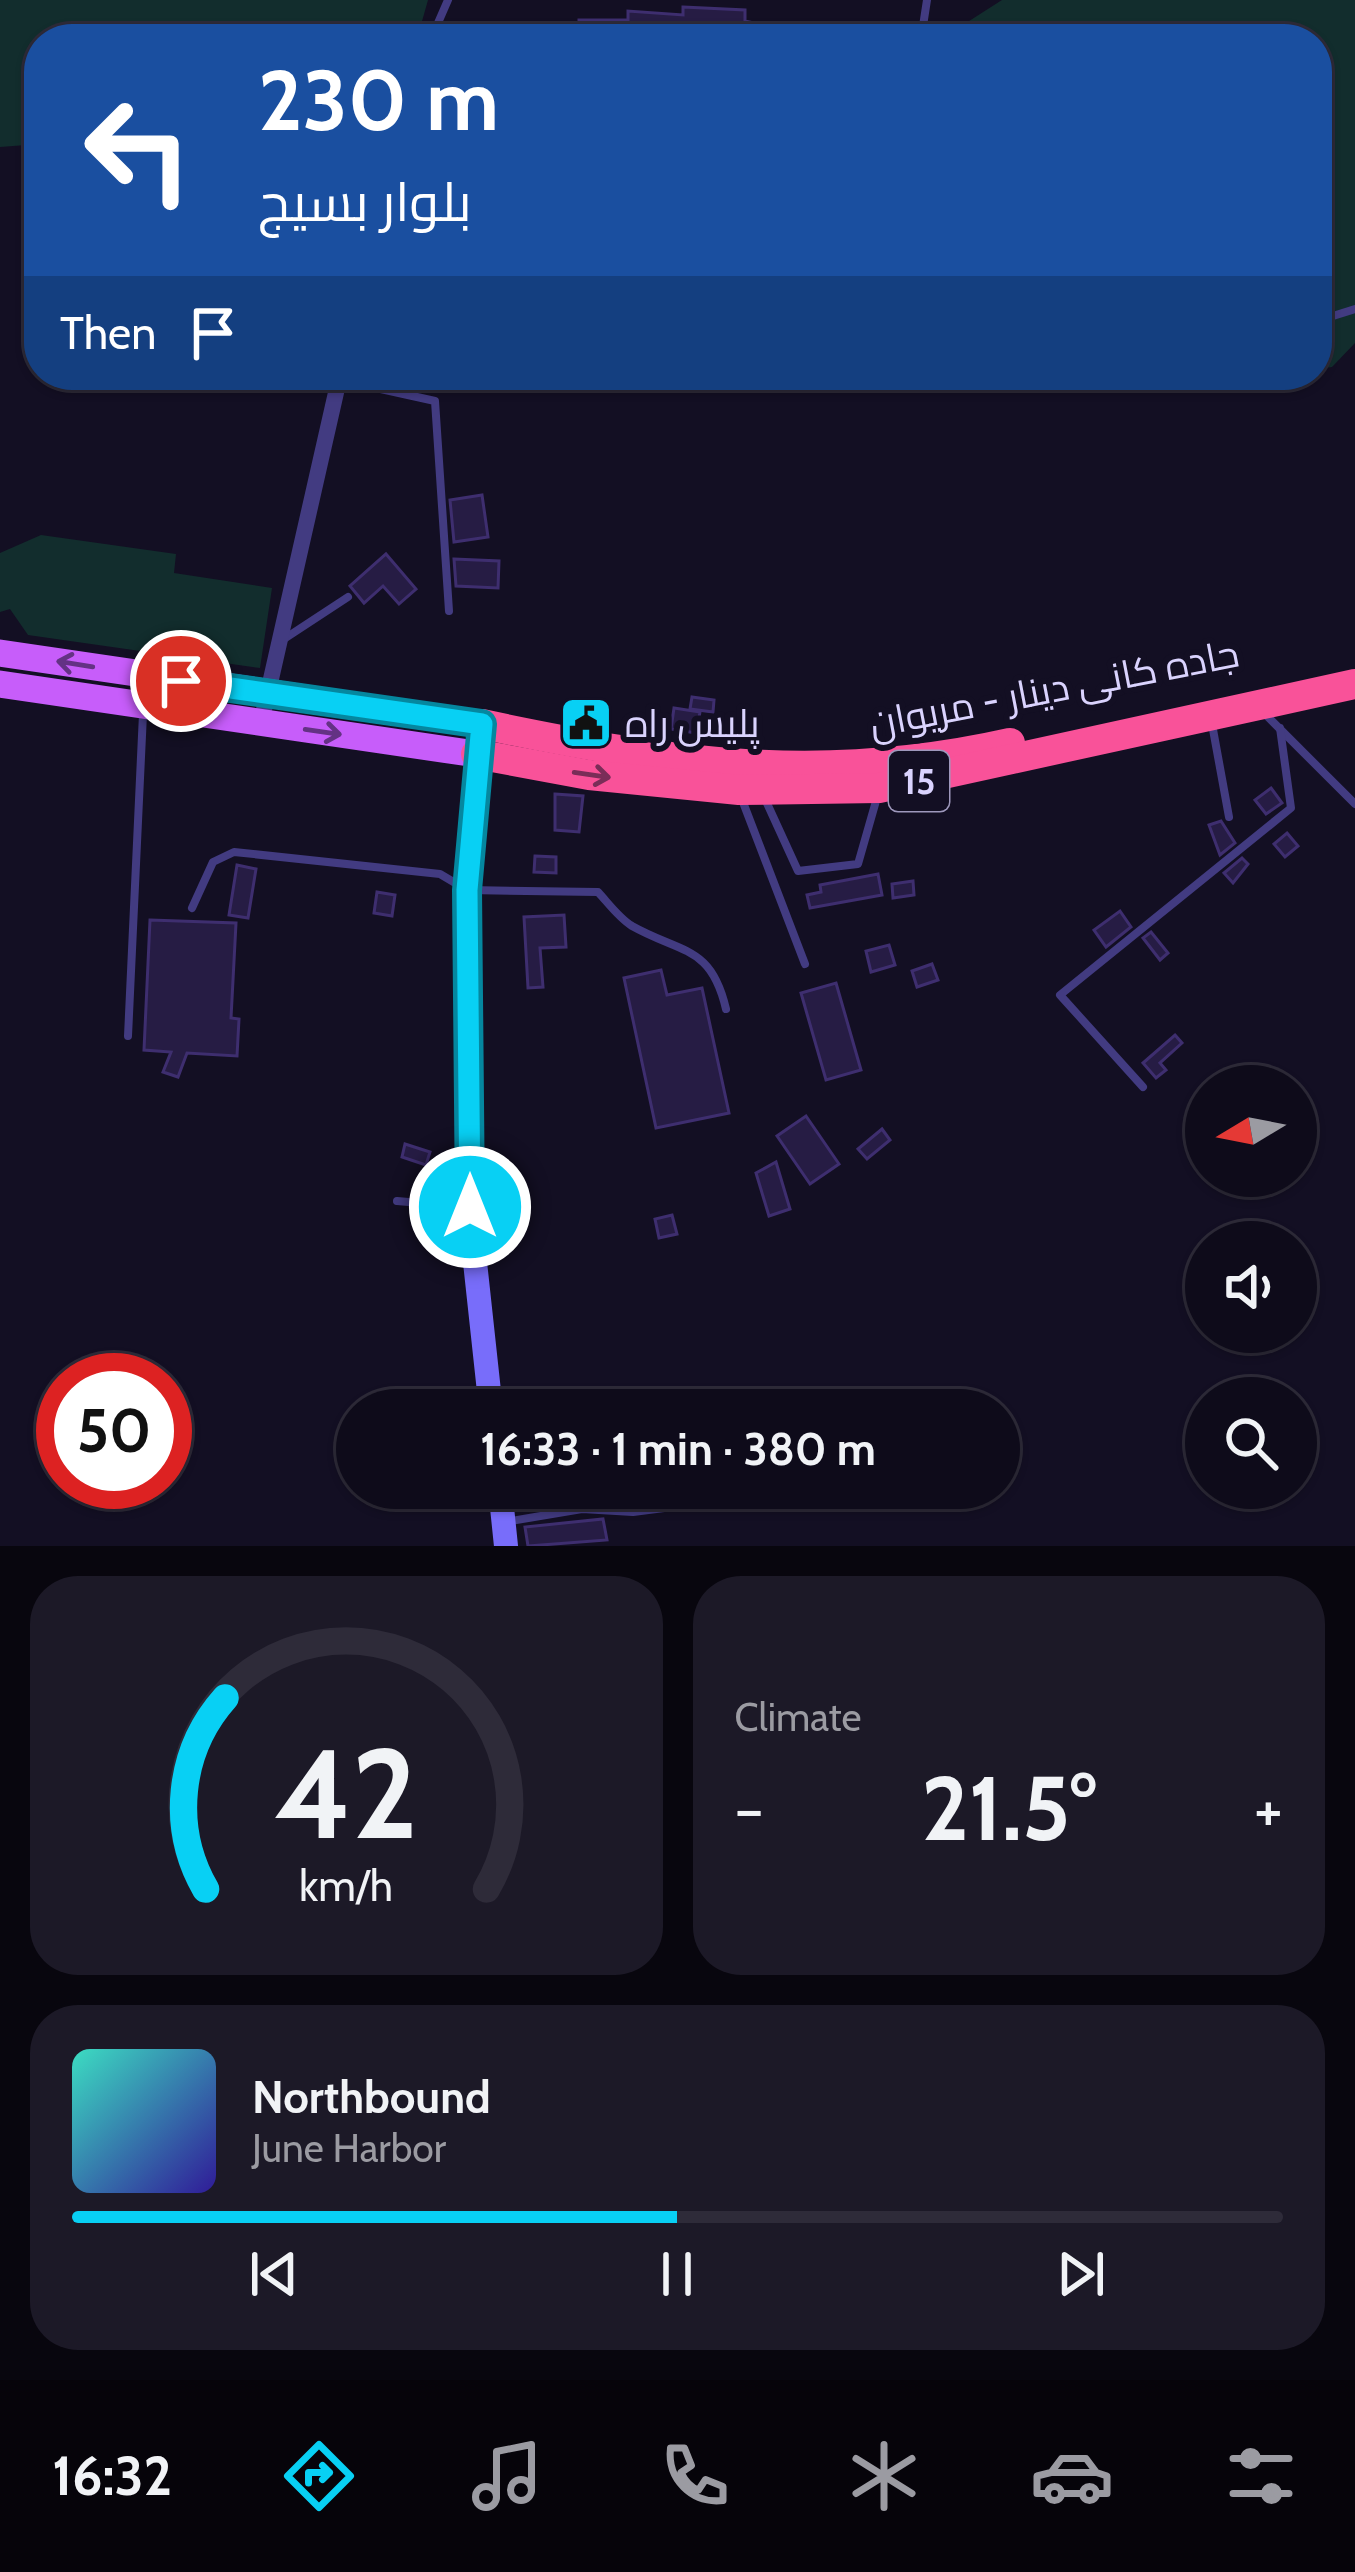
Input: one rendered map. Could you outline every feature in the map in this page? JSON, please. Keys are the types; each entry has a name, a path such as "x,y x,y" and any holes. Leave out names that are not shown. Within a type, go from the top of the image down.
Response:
{"highway":[{"name":"جاده کانی دینار - مریوان","path":"479,739 728,767 808,770 912,761 1000,746 1355,666"},
{"name":"15","path":"479,739 590,775 750,791 879,788 1210,718 1269,717 1355,684"}],"main road":[{"name":"15","path":"3,649 267,694 479,739"},
{"name":"15","path":"0,684 261,723 479,739"},
{"path":"479,739 467,890 470,1207 489,1389"}],"street":[{"path":"261,723 336,390"}],"lane":[{"path":"391,390 435,401 449,611"},
{"path":"278,643 348,597"},
{"path":"128,1036 143,706"},
{"path":"1269,717 1355,804"},
{"path":"1143,1087 1060,995 1291,808 1269,717"},
{"path":"1210,718 1220,746 1228,817"},
{"path":"750,791 798,871 858,864 879,788"},
{"path":"750,791 805,964"},
{"path":"192,908 212,862 234,852 440,874 467,890 598,892 627,923 703,957 719,977 726,1009"},
{"path":"397,1201 470,1207"},
{"path":"505,1534 582,1509 650,1509"}],"green space":[{"path":"0,0 428,0 421,24 24,24 24,145 0,147"},
{"path":"1002,0 1355,0 1355,343 1332,367 1332,24 964,24"},
{"path":"41,535 176,554 174,573 272,588 260,668 28,635 10,609 0,612 0,553"}],"building":[{"path":"683,7 745,10 745,21 758,24 579,24 579,20 628,20 628,11 683,15"},
{"path":"482,495 488,537 454,542 450,500"},
{"path":"386,554 416,589 399,604 383,586 364,603 350,586"},
{"path":"454,559 499,561 498,588 456,586"},
{"path":"692,697 714,700 713,712 690,709"},
{"path":"674,708 700,712 696,733 671,729"},
{"path":"1271,788 1282,803 1266,814 1255,800"},
{"path":"555,794 583,796 579,832 555,830"},
{"path":"1221,821 1235,843 1220,855 1209,825"},
{"path":"1287,833 1298,846 1285,857 1274,844"},
{"path":"535,856 556,857 556,873 534,872"},
{"path":"1242,858 1248,864 1233,883 1224,873"},
{"path":"237,865 256,869 248,918 229,915"},
{"path":"878,874 882,895 810,908 807,895 821,892 820,885"},
{"path":"913,881 914,895 893,898 892,884"},
{"path":"377,892 395,895 392,916 374,913"},
{"path":"1120,911 1131,927 1106,947 1094,930"},
{"path":"564,915 566,947 540,948 543,987 528,988 524,917"},
{"path":"150,920 236,923 231,1018 239,1019 237,1056 187,1053 178,1077 163,1072 171,1052 144,1050"},
{"path":"1151,932 1168,953 1160,960 1143,938"},
{"path":"889,945 895,965 871,972 866,951"},
{"path":"932,964 938,980 917,987 912,971"},
{"path":"661,970 667,995 702,988 729,1113 656,1128 624,978"},
{"path":"836,983 861,1070 826,1080 801,993"},
{"path":"1175,1035 1182,1043 1160,1063 1166,1070 1156,1078 1143,1063"},
{"path":"806,1116 839,1164 810,1184 777,1136"},
{"path":"882,1129 890,1140 867,1159 858,1149"},
{"path":"405,1144 430,1152 426,1165 402,1157"},
{"path":"776,1162 790,1209 769,1216 756,1173"},
{"path":"672,1215 677,1234 659,1238 655,1219"},
{"path":"603,1519 607,1540 528,1546 525,1527"}],"place":[{"name":"پلیس راه","path":"586,723"}],"route":[{"path":"181,681 482,724 467,890 470,1207"}]}
